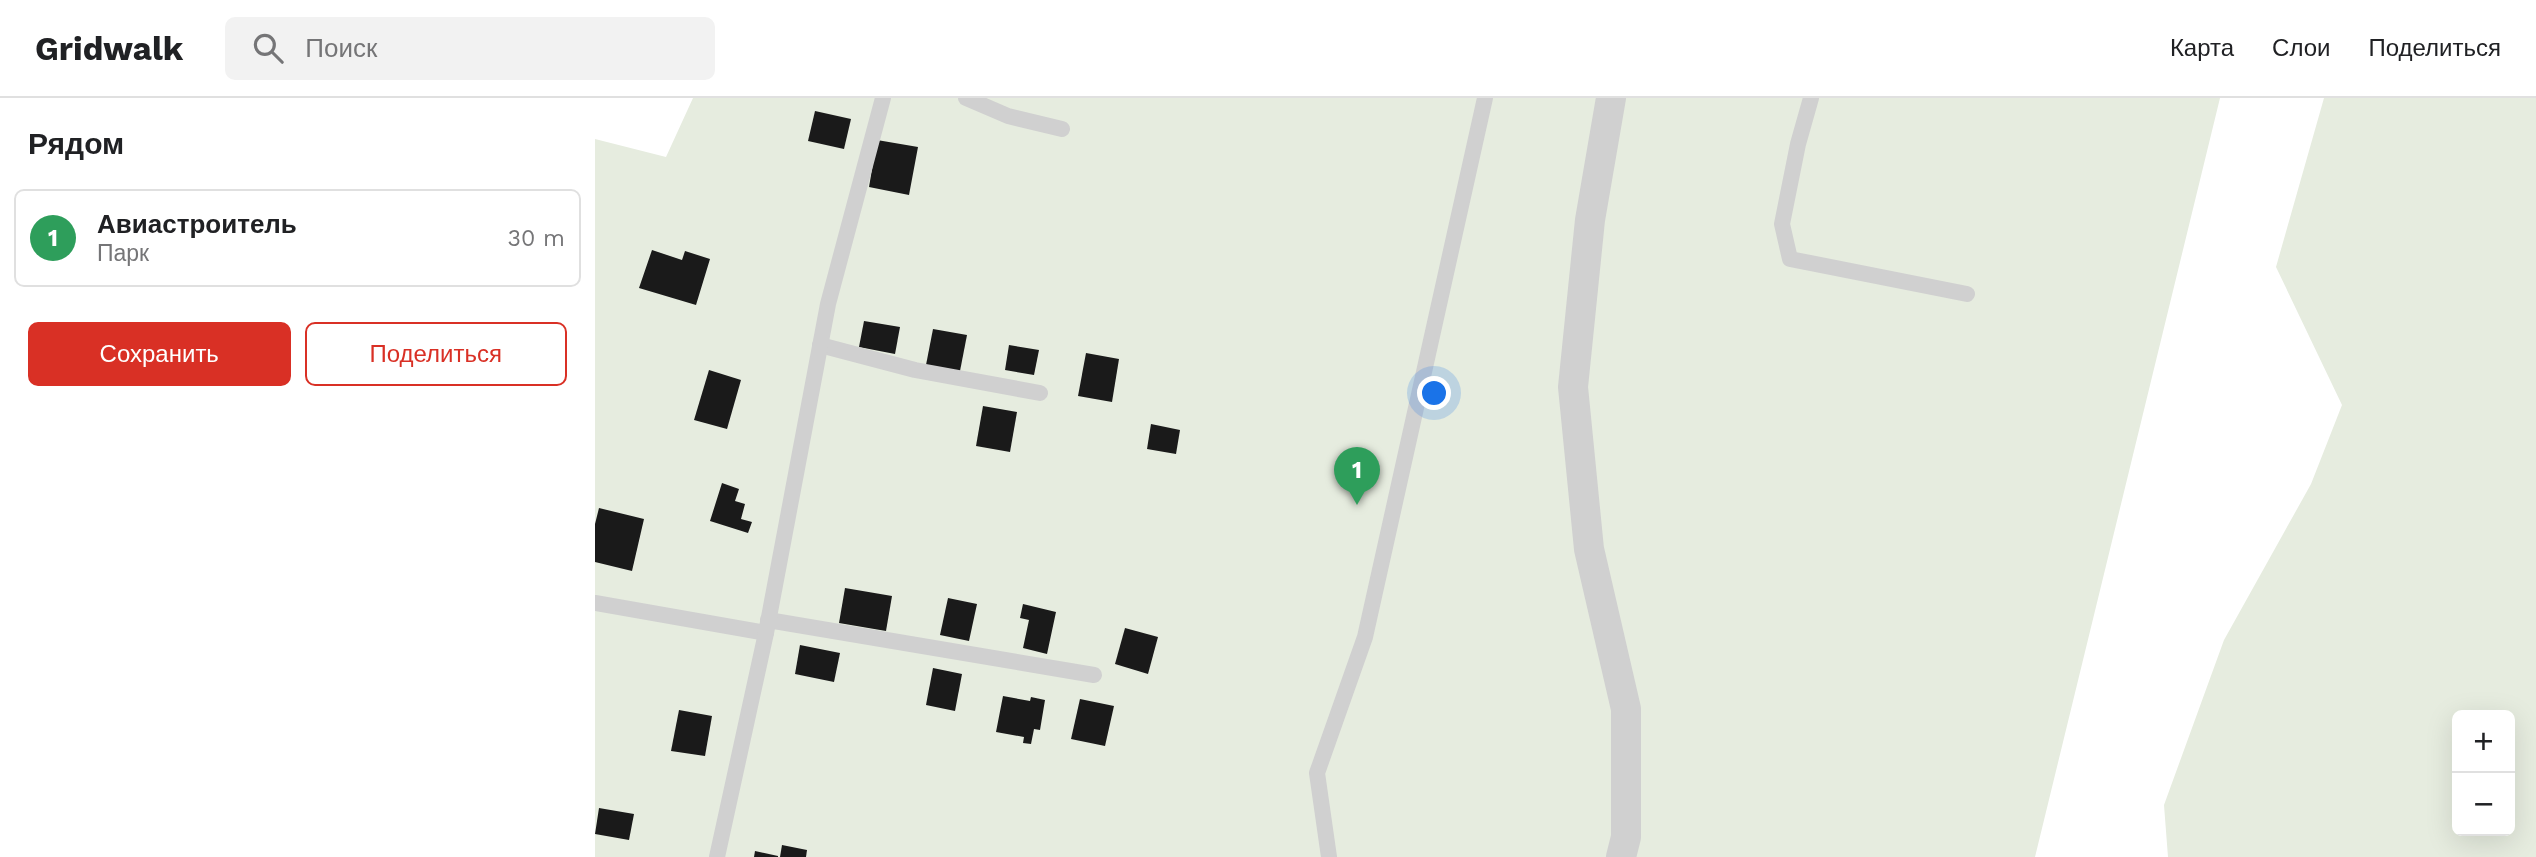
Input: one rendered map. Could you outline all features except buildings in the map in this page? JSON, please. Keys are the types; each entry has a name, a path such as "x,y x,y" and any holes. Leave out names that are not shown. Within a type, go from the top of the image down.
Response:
{"street":[{"path":"1611,98 1590,220 1573,387 1589,549 1626,709 1626,837 1621,857"}],"lane":[{"path":"717,857 767,627 828,304 883,98"},
{"path":"966,98 1008,116 1062,129"},
{"path":"1329,857 1317,773 1366,637 1485,98"},
{"path":"1811,98 1798,144 1782,224 1790,259 1967,294"},
{"path":"820,345 915,370 1040,393"},
{"path":"595,603 1094,675"}],"shaded area":[{"path":"693,98 2220,98 2035,857 595,857 595,139 666,157"},
{"path":"2324,98 2536,98 2536,857 2168,857 2164,805 2224,640 2311,484 2342,405 2276,267"}],"place":[{"name":"Авиастроитель","path":"1357,505"}]}
